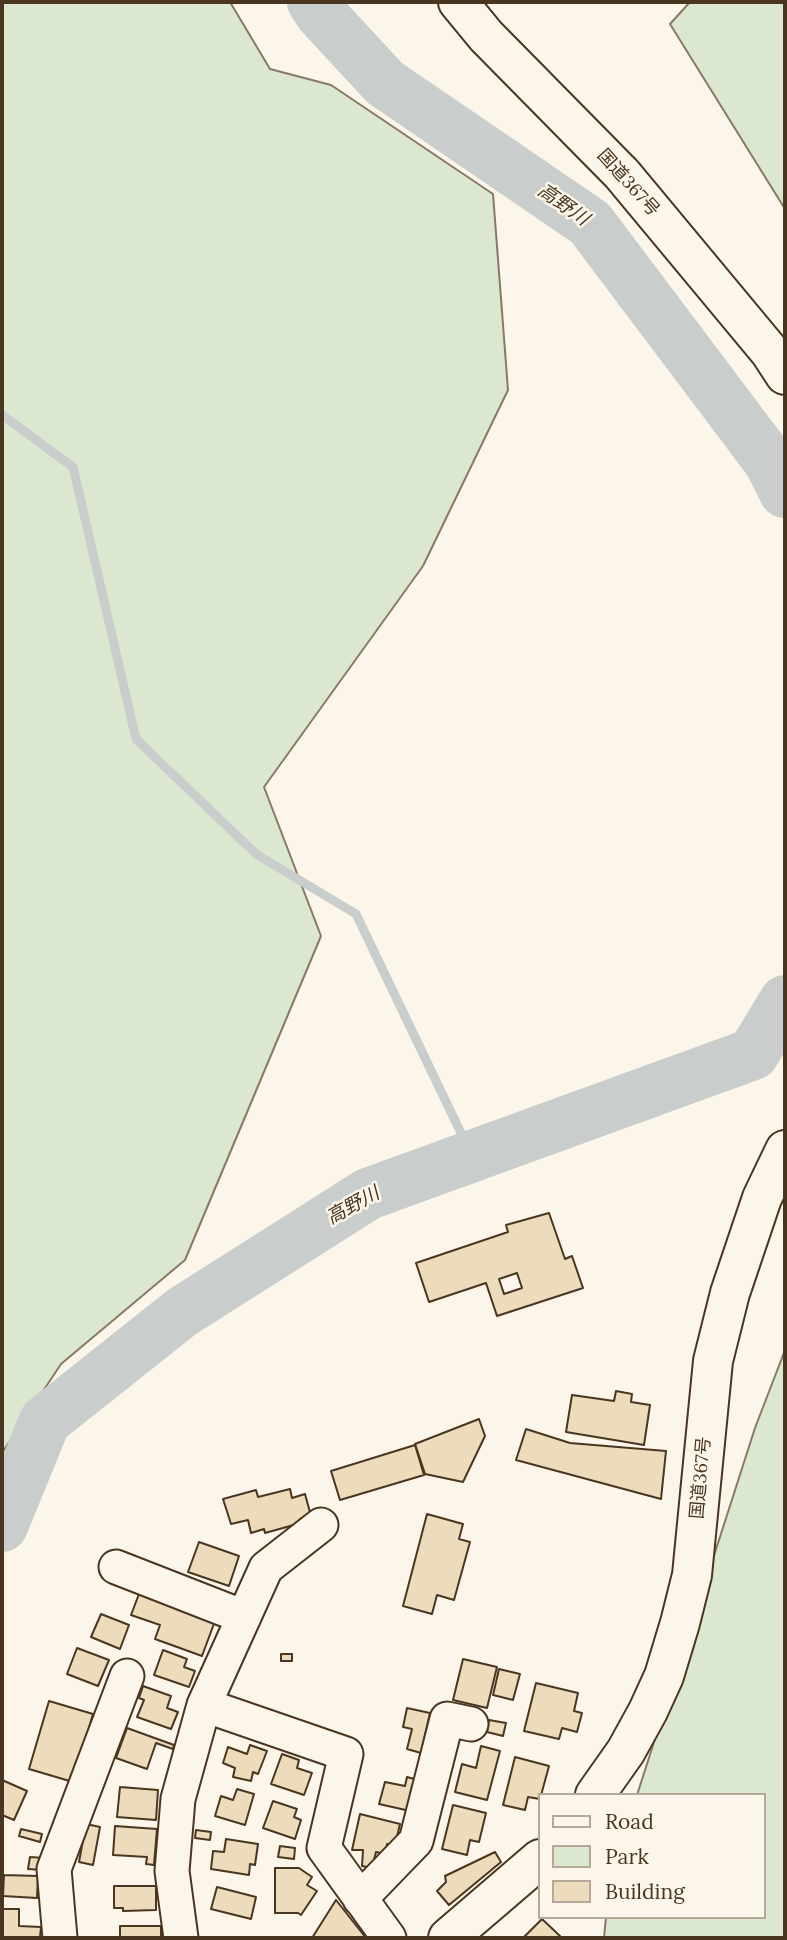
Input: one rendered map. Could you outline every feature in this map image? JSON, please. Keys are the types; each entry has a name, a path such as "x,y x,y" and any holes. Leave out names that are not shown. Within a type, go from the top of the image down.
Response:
{"highway":[{"name":"国道367号","path":"458,2 486,36 622,174 770,352 785,375"},
{"name":"国道367号","path":"596,1793 648,1711 664,1676 680,1623 692,1575 713,1361 730,1293 762,1198 785,1150"},
{"path":"465,1933 538,1861"}],"street":[{"path":"181,1938 173,1871 178,1799 204,1705 266,1568 321,1525"},
{"path":"116,1567 244,1617"},
{"path":"60,1938 54,1869 127,1676"},
{"path":"204,1705 346,1754 324,1849 389,1938"},
{"path":"360,1899 416,1841 447,1719 471,1724"}],"green space":[{"path":"2,2 230,2 270,69 331,85 493,194 508,390 423,566 264,787 321,936 185,1260 61,1364 2,1453"},
{"path":"690,2 785,2 785,209 670,24"},
{"path":"785,1350 785,1938 604,1938 606,1919 766,1919 766,1793 638,1793 755,1428"}],"building":[{"path":"549,1213 565,1259 572,1256 583,1288 497,1316 486,1283 429,1302 416,1263 508,1232 506,1225","holes":["517,1273 522,1288 504,1294 499,1279"]},
{"path":"616,1391 632,1394 631,1402 650,1405 644,1445 566,1432 572,1395 614,1401"},
{"path":"479,1419 485,1436 463,1482 425,1474 415,1444"},
{"path":"526,1429 570,1443 666,1451 661,1499 516,1460"},
{"path":"415,1445 424,1475 340,1500 331,1471"},
{"path":"290,1489 292,1498 305,1494 311,1516 300,1519 301,1523 265,1533 264,1529 251,1533 248,1520 231,1524 223,1499 256,1490 258,1497"},
{"path":"427,1514 463,1524 459,1539 470,1542 454,1600 437,1595 432,1614 403,1606"},
{"path":"199,1542 239,1556 229,1586 188,1572"},
{"path":"139,1594 215,1621 202,1656 155,1639 160,1625 131,1615"},
{"path":"101,1614 129,1625 120,1649 91,1637"},
{"path":"77,1648 109,1660 98,1686 67,1674"},
{"path":"163,1650 187,1659 184,1667 195,1671 189,1687 154,1675"},
{"path":"281,1654 292,1654 292,1661 281,1661"},
{"path":"463,1659 497,1667 487,1708 453,1700"},
{"path":"499,1669 520,1674 513,1700 493,1695"},
{"path":"536,1683 578,1693 574,1711 582,1713 577,1732 562,1728 559,1739 524,1731"},
{"path":"143,1686 171,1696 167,1708 178,1712 171,1729 137,1717 144,1700 139,1698"},
{"path":"49,1701 93,1714 73,1782 29,1769"},
{"path":"407,1708 430,1713 421,1753 407,1749 412,1729 403,1727"},
{"path":"489,1720 506,1723 503,1736 487,1732"},
{"path":"127,1728 174,1745 173,1749 156,1743 147,1769 116,1758"},
{"path":"250,1745 267,1751 258,1774 253,1772 251,1781 233,1777 235,1768 223,1763 228,1747 247,1754"},
{"path":"481,1746 500,1751 487,1800 455,1792 462,1764 476,1768"},
{"path":"282,1754 299,1760 297,1768 312,1773 304,1795 271,1784"},
{"path":"515,1757 549,1766 542,1793 538,1793 538,1799 528,1797 525,1810 503,1805"},
{"path":"407,1777 418,1780 410,1811 379,1804 385,1782 405,1786"},
{"path":"2,1780 27,1791 14,1820 2,1815"},
{"path":"120,1787 158,1790 156,1820 117,1817"},
{"path":"237,1789 254,1794 245,1825 215,1816 221,1796 233,1800"},
{"path":"273,1801 297,1809 294,1817 301,1820 295,1839 263,1828"},
{"path":"453,1805 486,1813 479,1842 470,1840 467,1855 442,1849"},
{"path":"360,1814 400,1824 395,1845 387,1844 385,1854 376,1852 372,1868 362,1866 363,1850 352,1850"},
{"path":"86,1824 100,1827 93,1865 79,1862"},
{"path":"115,1826 157,1829 154,1865 146,1864 147,1857 113,1855"},
{"path":"21,1829 42,1834 40,1842 19,1836"},
{"path":"196,1830 211,1832 210,1840 195,1838"},
{"path":"226,1839 258,1844 255,1865 250,1864 249,1875 211,1869 213,1851 224,1852"},
{"path":"280,1846 295,1848 294,1859 278,1857"},
{"path":"495,1852 501,1862 449,1905 437,1891 446,1882 445,1876"},
{"path":"30,1857 44,1858 42,1870 28,1869"},
{"path":"275,1868 299,1868 312,1877 307,1885 317,1891 301,1915 275,1913"},
{"path":"4,1875 38,1876 37,1898 3,1896"},
{"path":"114,1886 156,1886 156,1910 123,1911 123,1908 114,1908"},
{"path":"217,1887 256,1897 251,1919 211,1909"},
{"path":"336,1900 366,1938 312,1938"},
{"path":"2,1909 19,1909 19,1926 41,1927 40,1938 2,1938"},
{"path":"542,1919 560,1936 523,1938"},
{"path":"120,1926 161,1926 161,1938 120,1938"}],"waterway":[{"name":"高野川","path":"313,2 385,83 590,223 770,462 785,492"},
{"path":"2,415 73,467 136,739 256,854 356,914 472,1156"},
{"name":"高野川","path":"2,1526 45,1421 182,1312 368,1194 753,1054 785,1001"}]}
